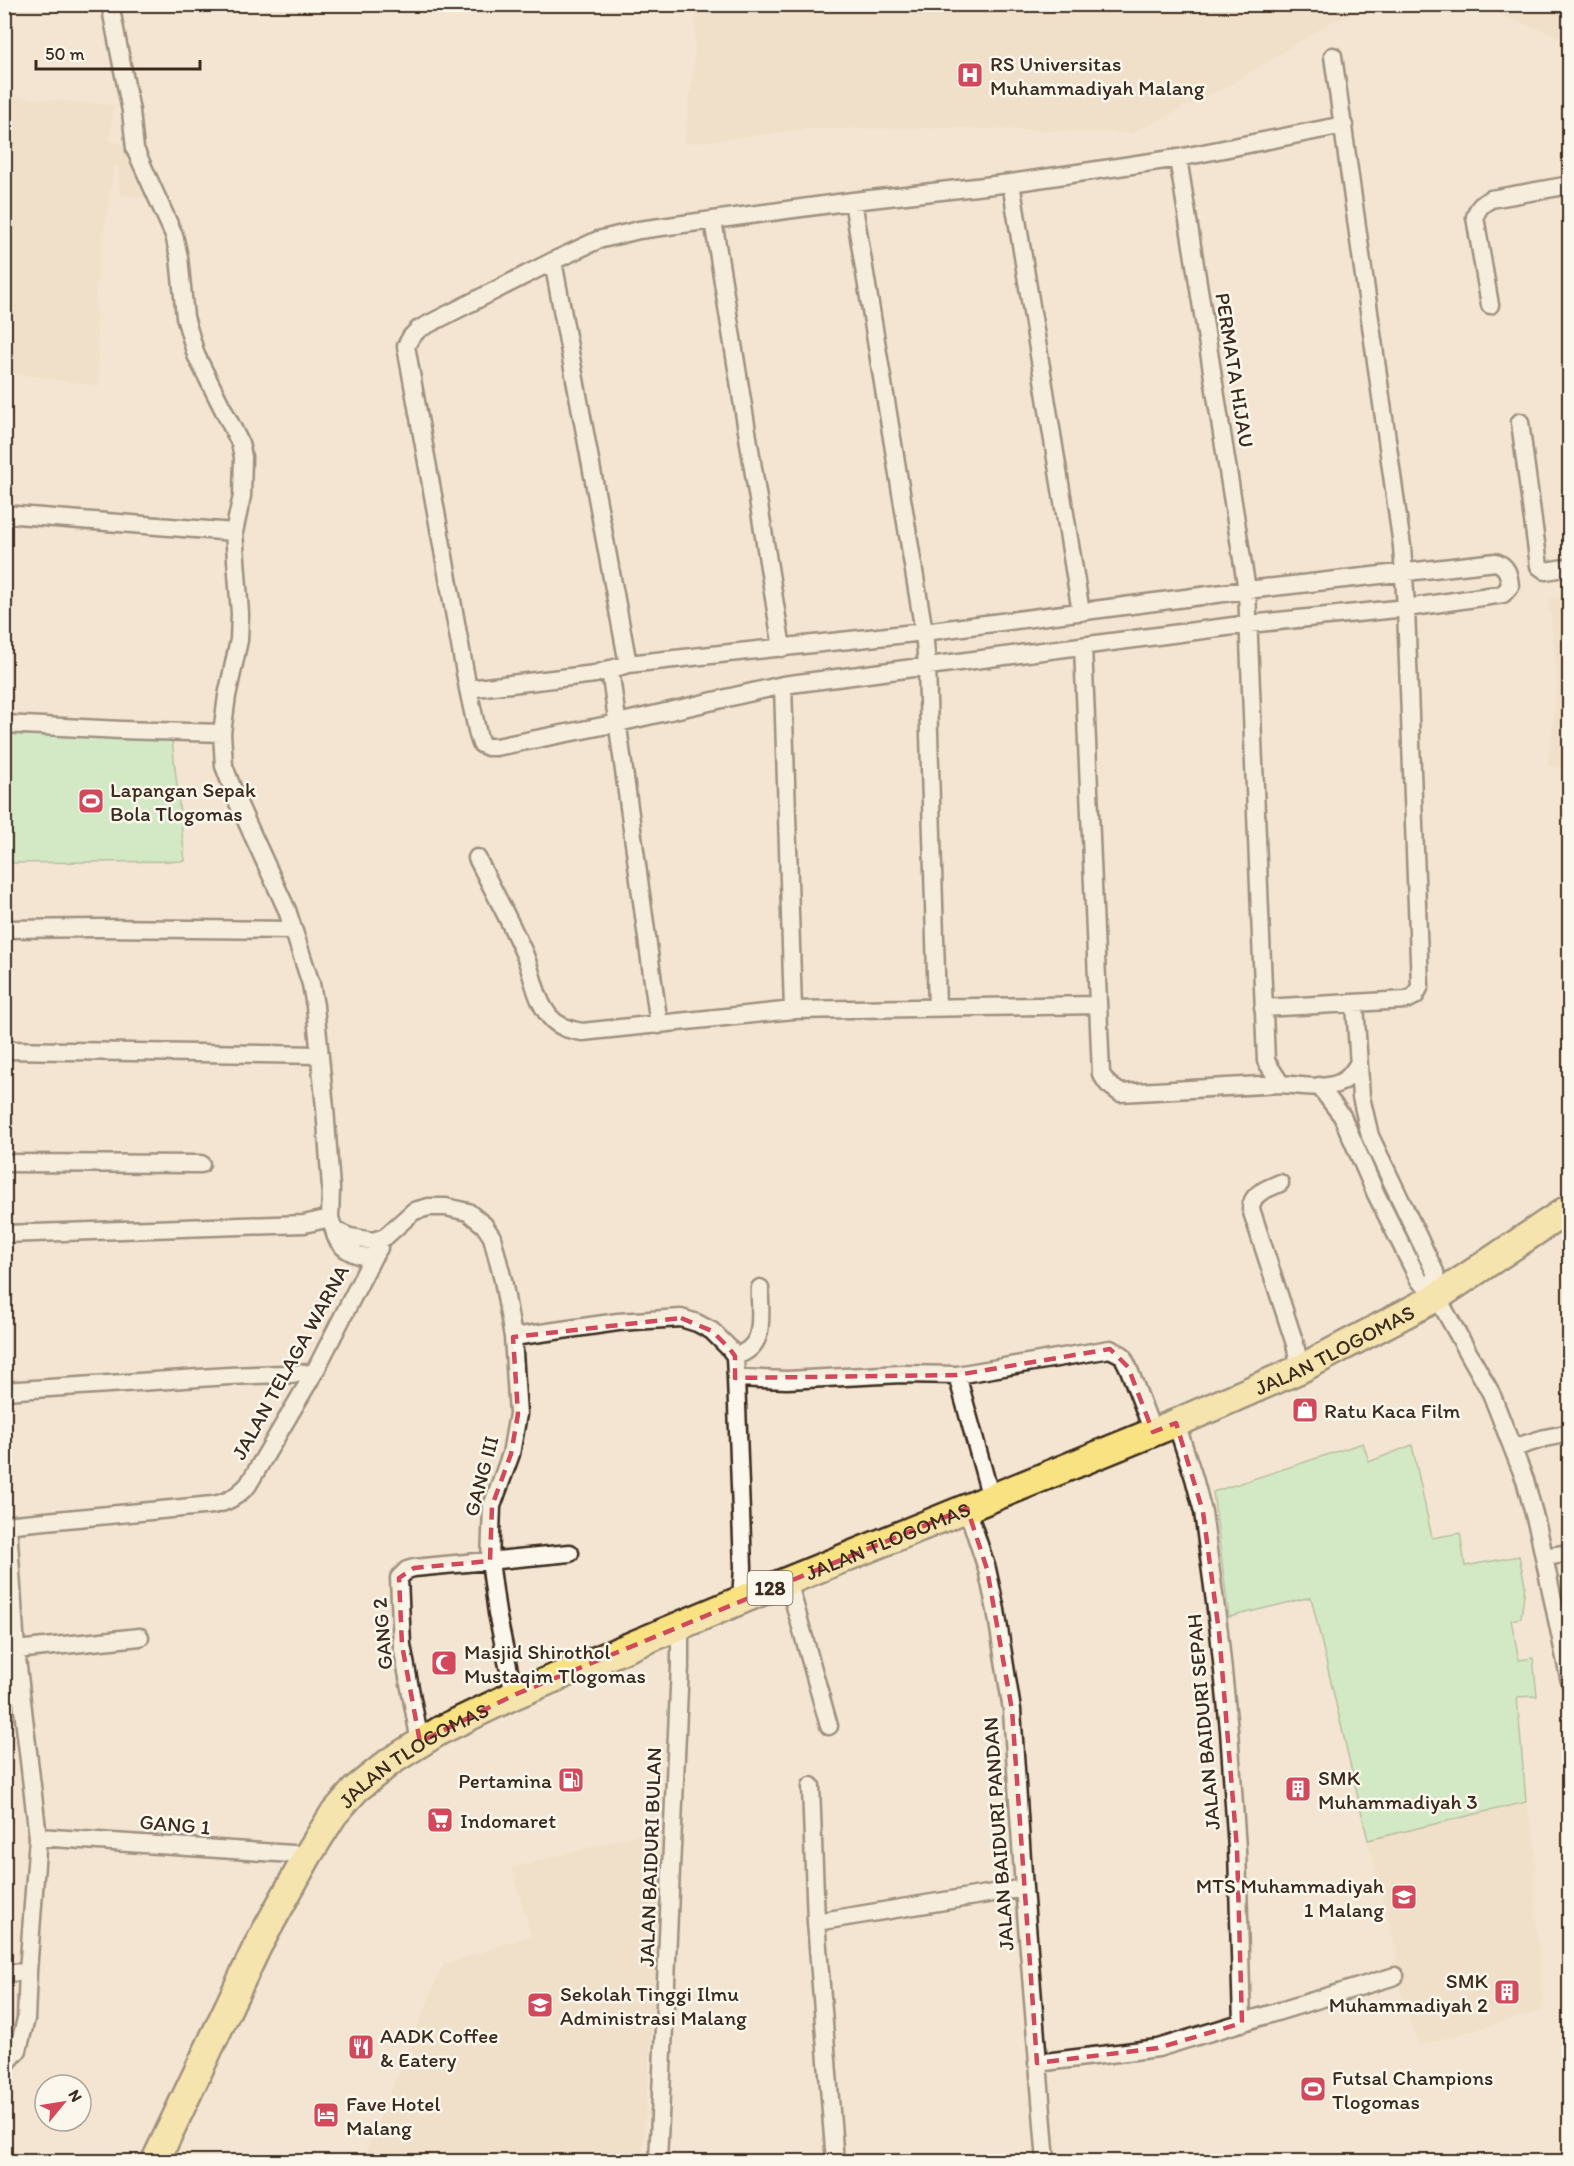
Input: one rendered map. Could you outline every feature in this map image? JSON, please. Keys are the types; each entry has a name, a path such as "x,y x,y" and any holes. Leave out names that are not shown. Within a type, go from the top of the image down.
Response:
{"main road":[{"name":"JALAN TLOGOMAS","path":"155,2162 257,1947 333,1815 356,1789 420,1742 514,1695 741,1599 1165,1427 1300,1369 1437,1297 1569,1208"}],"street":[{"path":"110,4 131,111 135,150 174,235 179,257 185,317 193,347 240,443 243,457 242,496 234,532 240,614 239,640 222,733 224,766 269,868 293,930 313,995 320,1055 332,1224 336,1239 355,1254 373,1257"},
{"path":"1263,1008 1406,1000 1415,996 1420,986 1402,546 1333,56"},
{"path":"468,689 595,674 628,664 924,632 1247,590 1496,562 1505,567 1509,577 1508,590 1497,596 1406,608 1249,624 783,685 618,723 488,747 481,744 468,689 406,346 419,329 598,240 639,230 853,201 1011,183 1178,158 1344,125"},
{"name":"PERMATA HIJAU","path":"1178,158 1247,590 1266,1061"},
{"path":"1011,183 1081,612"},
{"path":"1490,305 1475,217 1477,209 1491,199 1569,185"},
{"path":"853,201 924,632 927,665 937,1006"},
{"path":"713,220 782,648"},
{"path":"553,261 628,664"},
{"path":"1520,422 1539,567 1546,571 1569,567"},
{"path":"4,514 234,532"},
{"path":"1083,647 1101,1074 1108,1084 1120,1093 1281,1084 1319,1086 1337,1084 1348,1078 1359,1064"},
{"path":"610,669 659,1025"},
{"path":"783,685 793,1010"},
{"path":"4,724 222,733"},
{"path":"477,858 526,956 543,1008 560,1026 582,1032 793,1010 1098,1005"},
{"path":"4,929 293,930"},
{"path":"1354,1004 1364,1114 1370,1136 1435,1272 1437,1297"},
{"path":"4,1050 320,1055"},
{"path":"1245,1086 1266,1061 1281,1084"},
{"path":"1319,1086 1342,1116 1376,1194 1419,1280 1437,1297 1491,1393 1525,1480 1544,1557 1569,1682"},
{"path":"1353,1143 1370,1136"},
{"path":"4,1163 201,1164"},
{"path":"1280,1183 1254,1196 1251,1209 1300,1369"},
{"path":"1376,1194 1393,1186"},
{"name":"GANG III","path":"385,1236 414,1211 429,1208 458,1209 475,1216 484,1225 494,1244 513,1337 518,1414 511,1454 492,1506 490,1561 496,1613 514,1695"},
{"path":"4,1234 332,1224 350,1237 373,1241 385,1236"},
{"name":"JALAN TELAGA WARNA","path":"6,1525 227,1502 248,1485 314,1373 385,1236"},
{"path":"735,1356 749,1350 756,1343 759,1334 760,1288"},
{"path":"513,1337 618,1322 681,1318 712,1331 735,1356 743,1567 741,1599"},
{"name":"JALAN BAIDURI SEPAH","path":"736,1378 787,1380 902,1374 957,1375 1110,1349 1122,1355 1194,1478 1203,1512 1220,1643 1237,1849 1242,2023"},
{"path":"4,1391 228,1376 314,1373"},
{"name":"JALAN BAIDURI PANDAN","path":"957,1375 979,1503 987,1569 1012,1710 1046,2162"},
{"path":"1513,1448 1569,1433"},
{"path":"4,2066 18,2050 24,2035 38,1837 16,1650 6,1525"},
{"path":"490,1561 570,1553"},
{"path":"1544,1557 1569,1553"},
{"name":"GANG 2","path":"420,1742 402,1645 399,1578 407,1570 414,1568 490,1561"},
{"path":"788,1581 828,1726"},
{"name":"JALAN BAIDURI BULAN","path":"658,2162 680,1678 680,1626"},
{"path":"16,1650 140,1636"},
{"path":"811,1786 816,1922 836,2162"},
{"name":"GANG 1","path":"38,1837 308,1855"},
{"path":"816,1922 1024,1888"},
{"path":"4,1973 28,1972"},
{"path":"1037,2063 1158,2048 1395,1976"}],"highlighted area":[{"path":"681,1318 712,1331 729,1348 735,1356 735,1378 957,1375 1110,1349 1128,1367 1153,1432 1176,1423 1203,1512 1219,1632 1237,1849 1242,2023 1158,2048 1037,2063 1012,1710 987,1569 967,1508 514,1695 420,1742 402,1645 399,1578 414,1568 490,1561 492,1506 511,1454 518,1414 513,1337"}],"shaded area":[{"name":"RS Universitas Muhammadiyah Malang","path":"696,4 1378,5 1331,22 1230,85 1132,133 958,128 807,129 684,144 694,64"},
{"path":"1487,5 1569,5 1569,40 1500,15"},
{"path":"5,96 113,105 110,142 123,143 131,167 146,197 120,195 119,167 114,166 95,291 99,386 5,372"},
{"path":"1570,597 1569,769 1548,766 1558,685 1549,599"},
{"path":"1526,1802 1535,1842 1536,1923 1544,2010 1419,2046 1398,1984 1393,1961 1398,1959 1368,1840"},
{"name":"Sekolah Tinggi Ilmu Administrasi Malang","path":"662,1828 654,1992 642,2161 362,2161 443,1965 531,1935 512,1868"}],"green space":[{"name":"Lapangan Sepak Bola Tlogomas","path":"5,734 172,740 185,861 5,863"},
{"path":"1363,1443 1369,1462 1412,1445 1432,1538 1460,1533 1465,1566 1519,1556 1525,1585 1521,1618 1511,1620 1519,1660 1533,1658 1537,1696 1517,1697 1526,1802 1368,1840 1311,1597 1229,1617 1213,1492"}],"place":[{"name":"RS Universitas Muhammadiyah Malang","path":"970,75"},
{"name":"Lapangan Sepak Bola Tlogomas","path":"91,801"},
{"name":"Ratu Kaca Film","path":"1305,1410"},
{"name":"Masjid Shirothol Mustaqim Tlogomas","path":"444,1663"},
{"name":"Pertamina","path":"571,1780"},
{"name":"SMK Muhammadiyah 3","path":"1298,1789"},
{"name":"Indomaret","path":"440,1820"},
{"name":"MTS Muhammadiyah 1 Malang","path":"1404,1897"},
{"name":"SMK Muhammadiyah 2","path":"1507,1992"},
{"name":"Sekolah Tinggi Ilmu Administrasi Malang","path":"540,2005"},
{"name":"AADK Coffee & Eatery","path":"361,2047"},
{"name":"Futsal Champions Tlogomas","path":"1313,2089"},
{"name":"Fave Hotel Malang","path":"326,2115"}]}
